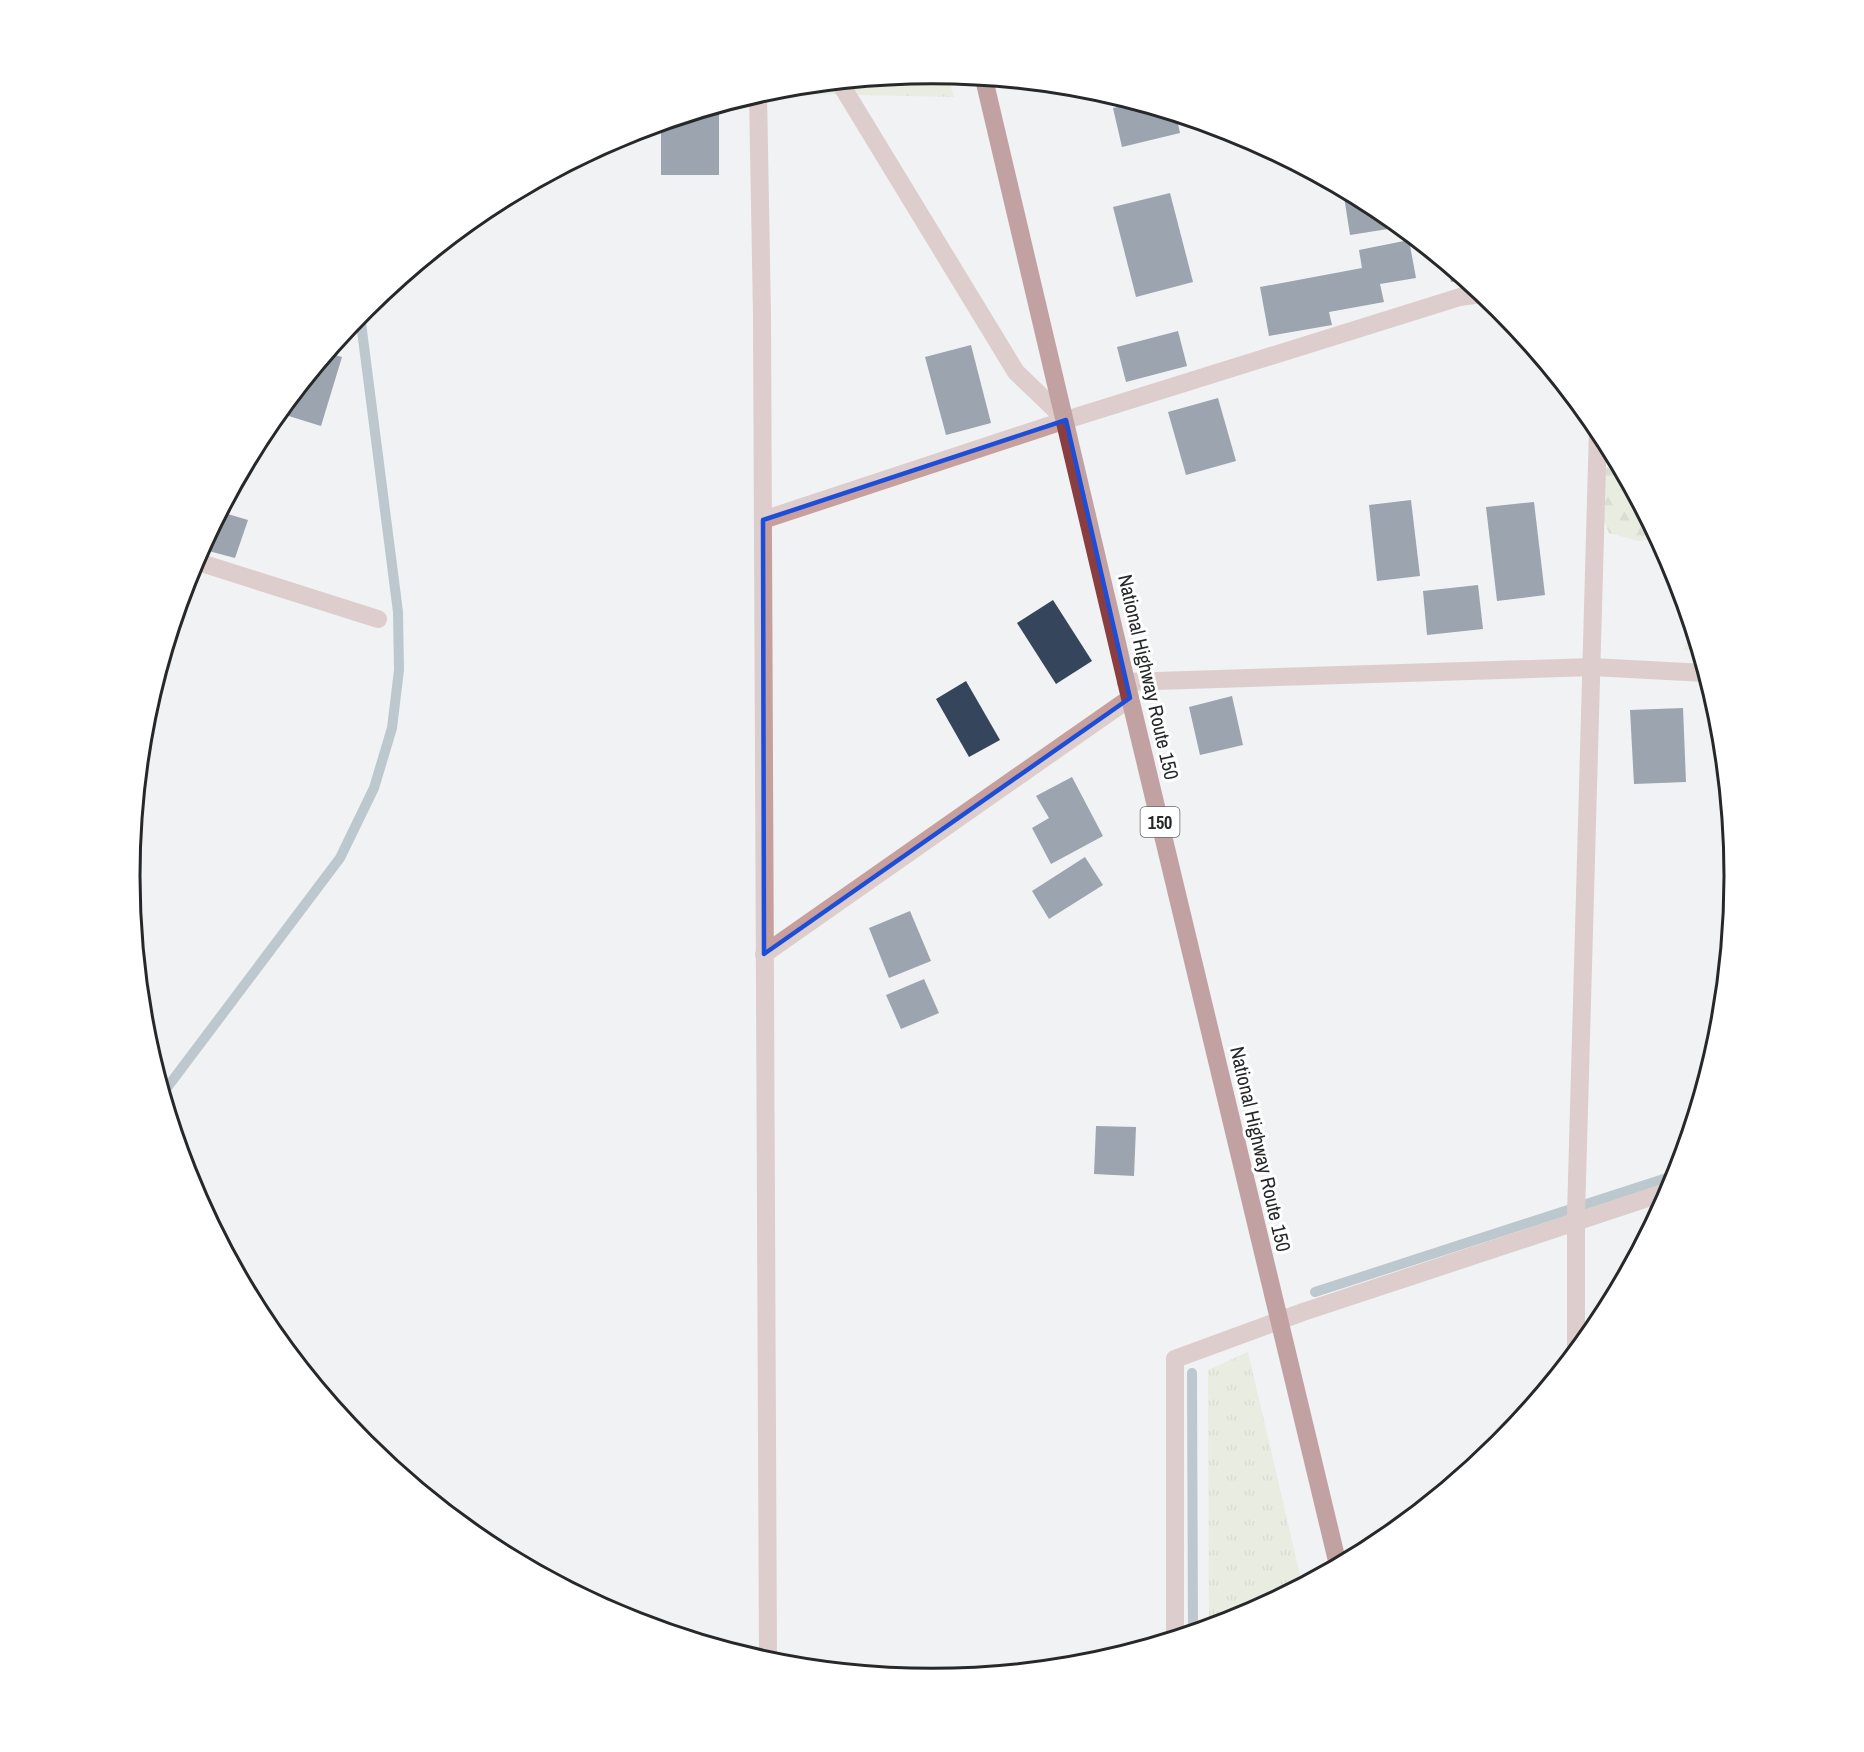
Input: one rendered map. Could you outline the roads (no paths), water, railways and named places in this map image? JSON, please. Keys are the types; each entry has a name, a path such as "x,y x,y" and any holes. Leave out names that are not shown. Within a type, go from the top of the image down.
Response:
{"highway":[{"name":"National Highway Route 150","path":"986,86 1336,1557"}],"street":[{"path":"845,89 1016,372 1065,420"},
{"path":"758,104 763,520 768,1651"},
{"path":"763,520 1065,420 1470,296"},
{"path":"1576,1336 1576,1219 1598,447"},
{"path":"204,564 378,619"},
{"path":"764,954 1128,690 1592,667 1697,673"},
{"path":"1175,1630 1175,1359 1279,1320 1576,1219 1657,1195"}],"waterway":[{"path":"168,1086 340,858 374,788 392,728 399,670 398,612 362,327"},
{"path":"1315,1292 1664,1179"},
{"path":"1192,1373 1193,1624"}]}
